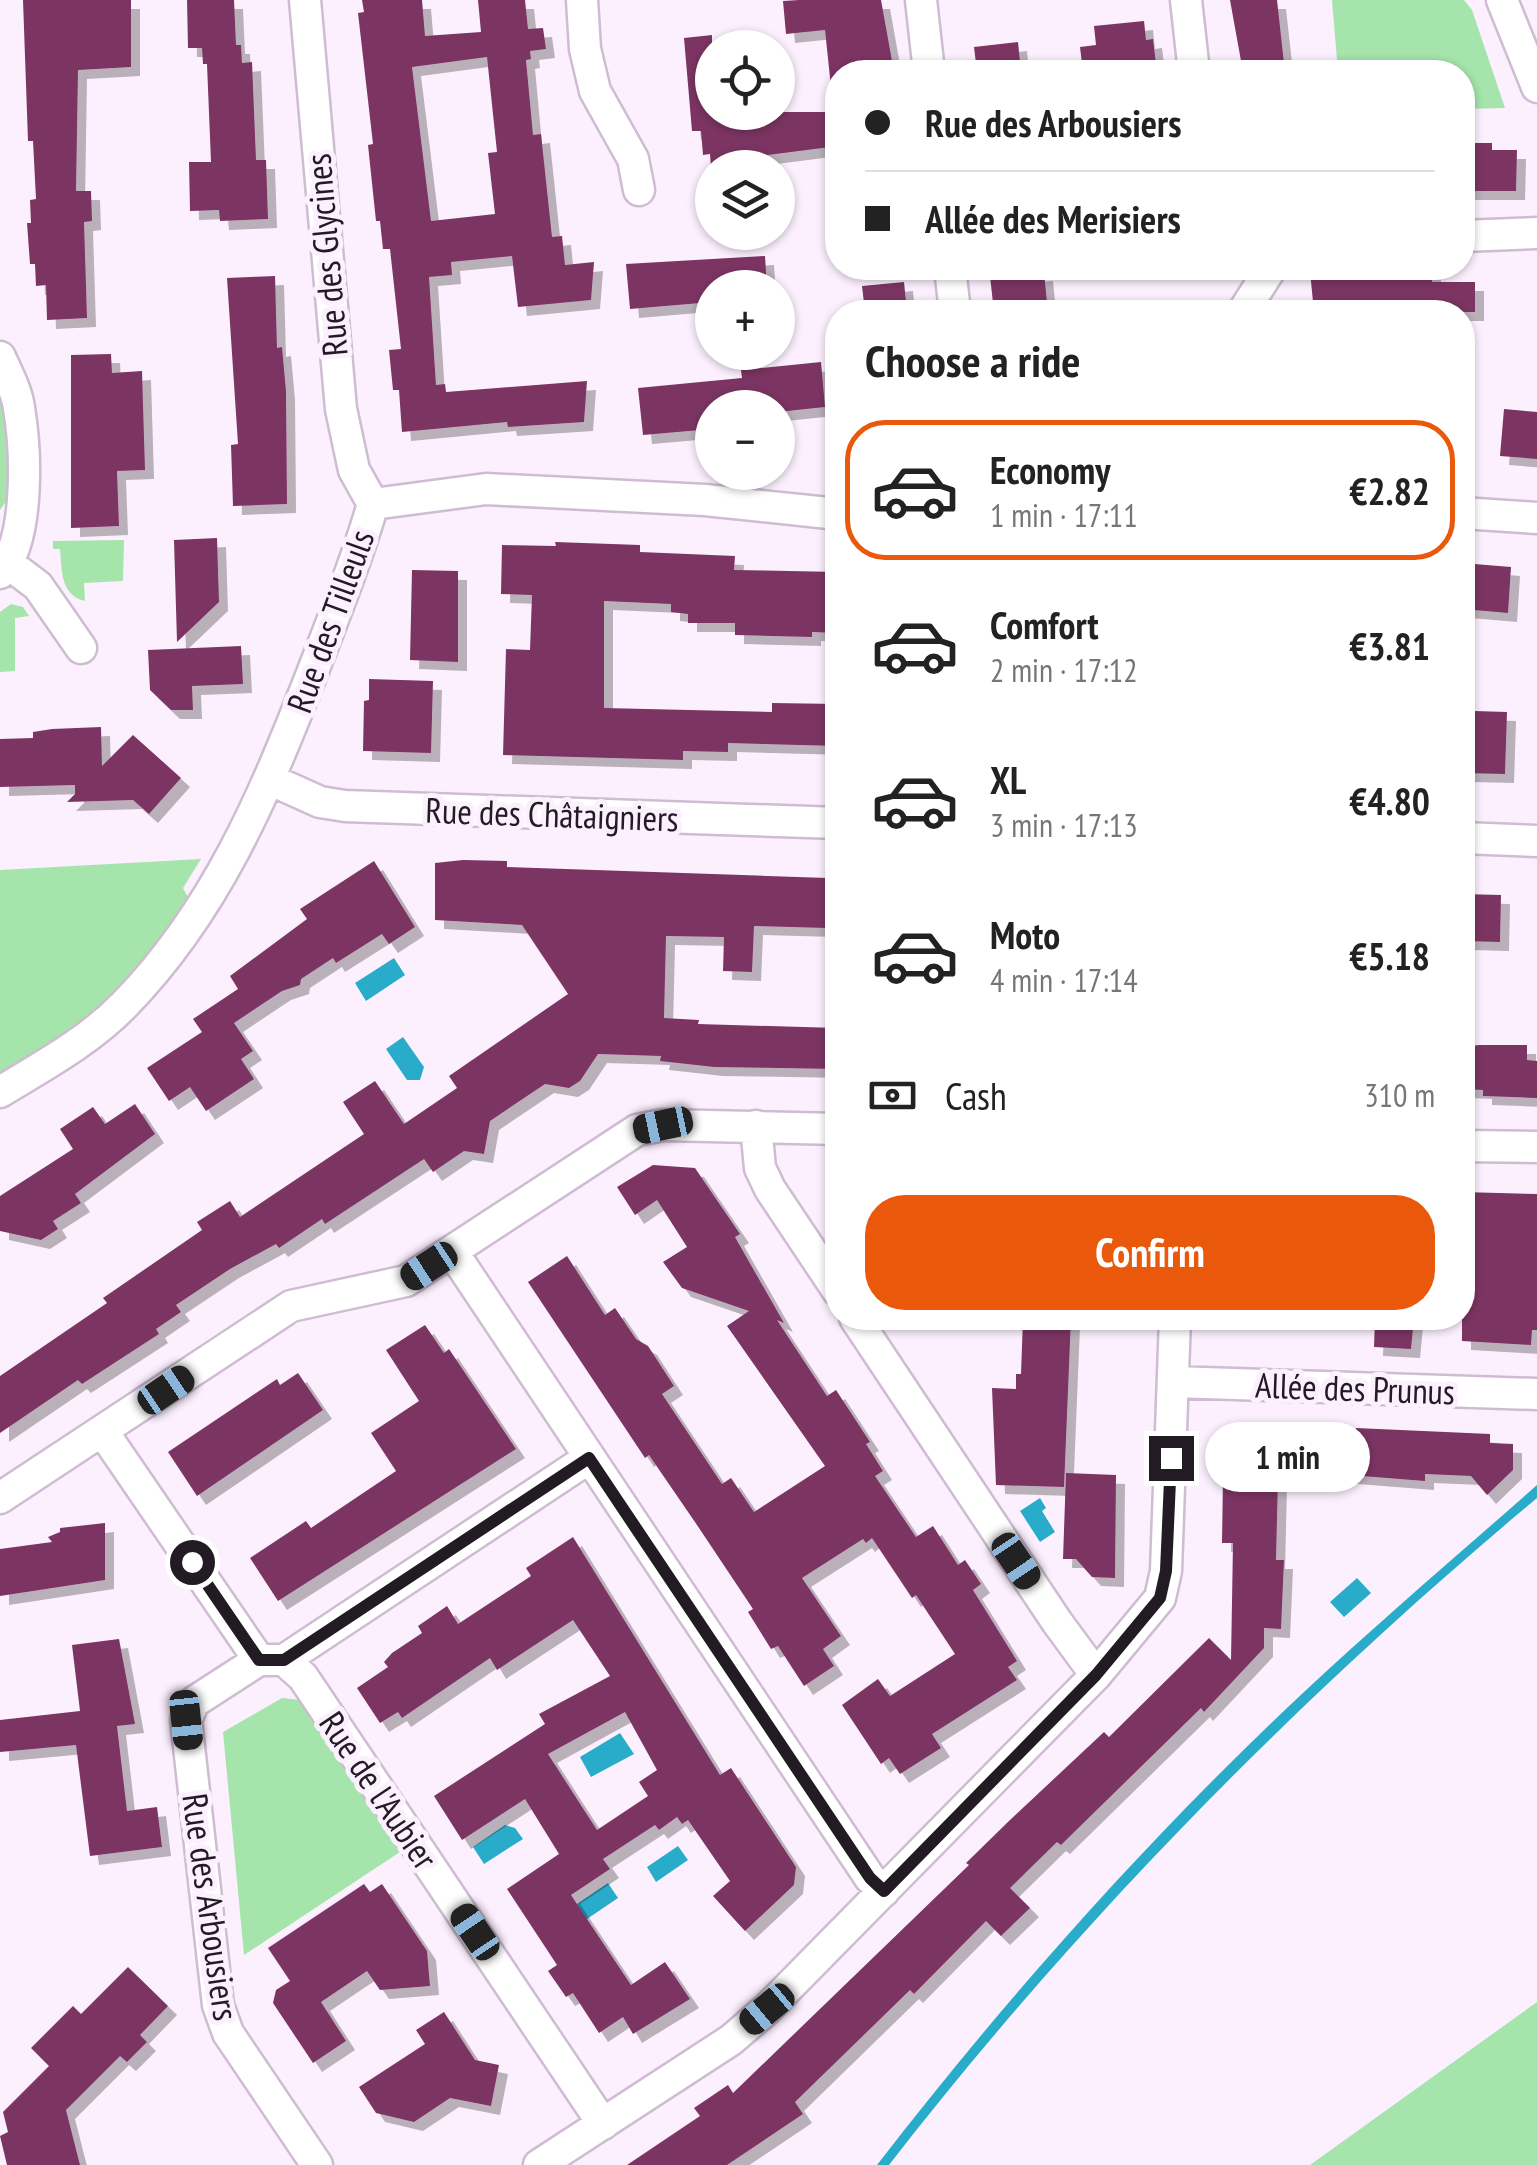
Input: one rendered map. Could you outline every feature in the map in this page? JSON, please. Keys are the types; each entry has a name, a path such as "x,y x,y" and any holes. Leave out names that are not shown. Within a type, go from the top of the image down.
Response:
{"street":[{"name":"Rue des Glycines","path":"306,0 340,408 354,470 373,504"},
{"path":"582,0 585,48 596,92 632,159 638,190"},
{"path":"921,0 928,60"},
{"path":"1186,0 1193,60"},
{"path":"1502,0 1537,88"},
{"path":"1475,235 1537,233"},
{"path":"0,357 19,404 23,501 5,559 38,586 81,648"},
{"name":"Rue des Tilleuls","path":"0,1092 98,1028 147,980 216,887 271,780 373,504 486,489 704,500 825,513"},
{"path":"1475,514 1537,518"},
{"name":"Rue des Châtaigniers","path":"271,780 320,802 345,806 825,823"},
{"path":"1475,838 1537,840"},
{"path":"0,1498 291,1306 406,1281 637,1130 663,1125 825,1129"},
{"path":"756,1126 760,1168 770,1190 825,1272"},
{"path":"1475,1146 1537,1147"},
{"path":"452,1251 870,1878 884,1891"},
{"path":"863,1330 1056,1622 1096,1675"},
{"path":"539,2165 731,2040 1096,1675 1160,1598 1166,1571 1175,1330"},
{"name":"Allée des Prunus","path":"1174,1382 1537,1394"},
{"path":"104,1432 272,1660"},
{"name":"Rue des Arbousiers","path":"316,2165 228,2033 218,2005 186,1720 194,1702 272,1660 589,1458"},
{"name":"Rue de l'Aubier","path":"272,1660 303,1677 603,2124"}],"green space":[{"path":"1332,0 1464,0 1472,10 1505,108 1475,109 1475,60 1337,60"},
{"path":"3,392 9,497 0,510 0,393"},
{"path":"124,540 123,581 84,583 85,601 71,593 62,573 60,549 53,549 53,541"},
{"path":"11,604 23,607 29,616 15,618 15,671 0,672 0,612"},
{"path":"201,859 183,888 190,901 150,956 83,1021 0,1076 0,870"},
{"path":"282,1698 300,1700 406,1848 244,1955 223,1732"},
{"path":"1537,2002 1537,2165 1310,2165"}],"water":[{"path":"394,958 405,975 366,1001 355,983"},
{"path":"403,1037 424,1067 420,1080 407,1080 386,1049"},
{"path":"1537,1485 1537,1498 1362,1651 1195,1814 1037,1985 889,2165 877,2165 1028,1980 1190,1803 1333,1666"},
{"path":"1040,1498 1046,1508 1042,1511 1055,1532 1040,1542 1020,1511"},
{"path":"1357,1578 1371,1593 1344,1617 1330,1602"},
{"path":"620,1733 634,1754 591,1777 580,1757"},
{"path":"505,1825 515,1828 523,1839 484,1864 473,1847"},
{"path":"678,1846 688,1860 656,1882 647,1867"},
{"path":"608,1883 618,1898 584,1921 574,1906"}],"building":[{"path":"23,0 131,0 131,67 78,70 76,191 91,191 92,221 84,222 87,318 47,320 46,285 36,286 35,264 30,264 27,223 31,223 30,200 36,199 33,141 28,141"},
{"path":"187,0 234,0 236,45 241,45 242,63 252,62 256,160 266,160 268,219 220,221 219,210 190,211 189,162 211,162 207,64 203,64 202,48 188,48"},
{"path":"362,0 422,0 425,36 481,32 478,0 525,0 528,29 543,28 546,49 530,51 531,59 526,60 533,135 541,134 552,237 562,236 565,265 594,262 591,300 518,307 512,256 451,262 452,275 429,277 436,385 445,384 446,392 587,381 584,422 508,427 507,422 402,432 399,390 393,390 389,350 401,349 390,249 383,249 380,221 376,221 368,145 373,144 358,13 364,12","holes":["487,57 497,152 488,153 495,214 431,221 412,67"]},
{"path":"881,0 892,60 828,60 825,30 795,33 786,30 783,1"},
{"path":"1230,0 1277,0 1284,60 1241,60"},
{"path":"1144,21 1146,40 1153,39 1156,60 1082,60 1080,47 1096,45 1094,26"},
{"path":"695,37 695,130 795,130 795,112 825,112 825,148 795,152 703,150 701,131 692,131 684,38"},
{"path":"1018,42 1020,60 976,60 974,47"},
{"path":"1475,143 1492,143 1492,150 1517,150 1516,191 1475,191"},
{"path":"765,256 766,270 695,270 695,303 630,309 626,264"},
{"path":"275,276 277,348 282,347 286,391 287,504 233,506 231,445 238,444 227,278"},
{"path":"990,280 1045,280 1047,300 993,300"},
{"path":"1311,280 1475,282 1475,300 1313,300"},
{"path":"904,282 906,300 864,300 862,286"},
{"path":"111,354 112,373 142,371 145,470 117,471 119,526 71,528 71,355"},
{"path":"821,362 825,407 795,410 795,390 695,390 695,430 643,435 638,388 742,378 741,370 795,370 795,365"},
{"path":"1504,409 1537,412 1537,459 1500,456"},
{"path":"217,538 219,602 177,642 174,540"},
{"path":"555,542 640,545 640,552 735,556 734,570 825,572 825,632 812,632 812,637 735,635 735,623 688,623 688,614 671,612 671,604 604,601 604,708 772,712 772,703 825,704 825,746 728,743 728,752 683,751 683,760 503,755 506,649 530,650 532,595 501,594 502,545 556,546"},
{"path":"1475,564 1511,567 1508,613 1475,610"},
{"path":"412,570 458,571 458,662 410,660"},
{"path":"241,646 243,684 192,686 193,710 171,710 150,690 148,650"},
{"path":"369,679 433,681 431,753 363,751 364,701 369,700"},
{"path":"1475,711 1507,712 1505,774 1475,773"},
{"path":"101,727 102,766 133,735 181,778 149,814 133,800 67,802 75,794 75,785 0,787 0,739 33,738 33,732 52,729"},
{"path":"374,861 415,927 389,944 382,934 336,963 333,958 301,979 300,985 282,991 234,1023 253,1051 241,1059 254,1079 206,1111 190,1087 169,1101 147,1068 202,1032 193,1019 238,989 230,976 307,919 300,909"},
{"path":"507,861 507,867 825,878 825,928 754,926 752,972 723,971 724,937 666,936 664,1018 699,1020 698,1024 825,1028 825,1069 714,1067 660,1061 661,1056 598,1054 580,1081 569,1088 545,1084 490,1121 484,1154 464,1151 433,1172 424,1159 325,1224 322,1219 279,1248 276,1244 230,1269 176,1305 181,1312 156,1329 159,1334 82,1384 78,1380 0,1433 0,1376 107,1303 103,1298 202,1230 197,1222 230,1201 240,1217 364,1134 343,1102 375,1081 404,1124 457,1088 449,1076 568,994 522,925 435,920 435,863"},
{"path":"1475,894 1501,895 1500,942 1475,941"},
{"path":"1475,1045 1527,1045 1527,1060 1537,1061 1537,1098 1483,1096 1483,1090 1475,1090"},
{"path":"135,1104 155,1134 75,1194 81,1203 53,1221 58,1229 41,1240 0,1231 0,1196 73,1149 60,1129 93,1107 105,1124"},
{"path":"653,1165 695,1168 740,1234 735,1237 784,1323 777,1320 827,1396 836,1390 870,1442 866,1444 883,1471 875,1476 916,1537 933,1526 958,1565 965,1560 981,1584 973,1590 1017,1661 1008,1667 1017,1680 932,1734 941,1748 900,1774 889,1758 881,1764 842,1705 878,1679 890,1696 955,1654 916,1595 912,1598 872,1538 866,1543 863,1539 802,1578 841,1636 823,1649 834,1666 804,1686 778,1646 771,1649 748,1612 753,1609 649,1455 645,1458 528,1282 567,1256 605,1315 615,1308 636,1339 648,1346 674,1386 662,1394 722,1484 731,1478 754,1512 825,1466 727,1326 749,1311 682,1288 663,1262 687,1247 657,1200 635,1215 617,1187"},
{"path":"1475,1192 1537,1194 1537,1330 1532,1330 1531,1345 1462,1341 1462,1330 1475,1330"},
{"path":"425,1325 444,1353 449,1349 516,1449 278,1601 250,1558 306,1521 311,1528 396,1471 371,1433 419,1401 386,1350"},
{"path":"1023,1330 1071,1330 1064,1487 996,1485 992,1388 1016,1389 1016,1374 1021,1374"},
{"path":"1375,1330 1413,1330 1411,1349 1374,1347"},
{"path":"298,1373 323,1410 197,1496 168,1452 277,1379 280,1385"},
{"path":"1356,1428 1490,1434 1490,1443 1513,1444 1513,1470 1487,1495 1471,1476 1425,1474 1425,1481 1311,1472 1311,1430 1355,1432"},
{"path":"1066,1473 1116,1475 1115,1578 1092,1577 1076,1559 1063,1559"},
{"path":"1223,1476 1278,1478 1276,1560 1284,1560 1281,1629 1264,1628 1264,1648 1204,1712 1201,1708 1061,1845 1057,1842 1010,1888 1030,1908 1001,1936 986,1921 914,1994 910,1990 795,2102 803,2114 727,2165 627,2165 700,2116 694,2108 728,2085 733,2093 969,1865 966,1863 1010,1820 1104,1732 1109,1737 1209,1638 1231,1660 1233,1543 1222,1543"},
{"path":"105,1523 105,1580 0,1596 0,1549 52,1542 48,1537 60,1532 60,1528"},
{"path":"573,1537 720,1775 731,1768 796,1867 794,1885 745,1931 713,1896 730,1881 688,1820 682,1824 677,1817 659,1830 655,1825 603,1859 610,1869 571,1895 631,1985 665,1962 690,1999 633,2034 623,2017 599,2033 573,1993 566,1997 548,1971 557,1965 507,1889 559,1854 525,1799 462,1840 434,1796 545,1724 539,1714 610,1676 573,1620 497,1670 490,1658 402,1718 398,1712 380,1723 357,1688 388,1667 384,1662 392,1653 422,1633 418,1626 447,1606 458,1624 531,1576 526,1568","holes":["625,1712 657,1770 639,1782 648,1796 597,1830 548,1754"]},
{"path":"119,1639 135,1724 117,1726 127,1811 157,1807 162,1847 90,1856 76,1745 0,1752 0,1720 80,1711 72,1645"},
{"path":"364,1884 370,1892 382,1884 427,1951 430,1986 380,1990 367,1971 321,2002 346,2041 313,2063 273,2003 276,1990 290,1981 268,1948"},
{"path":"128,1967 168,2006 140,2035 147,2042 127,2062 120,2056 66,2110 80,2165 7,2165 0,2136 8,2132 3,2112 49,2066 31,2048 73,2006 81,2014"},
{"path":"444,2012 475,2060 499,2065 491,2106 450,2098 414,2122 376,2113 359,2087 425,2044 416,2030"}],"route":[{"path":"192,1562 259,1660 284,1660 589,1458 870,1878 884,1891 1096,1675 1160,1598 1166,1571 1171,1458"}]}
